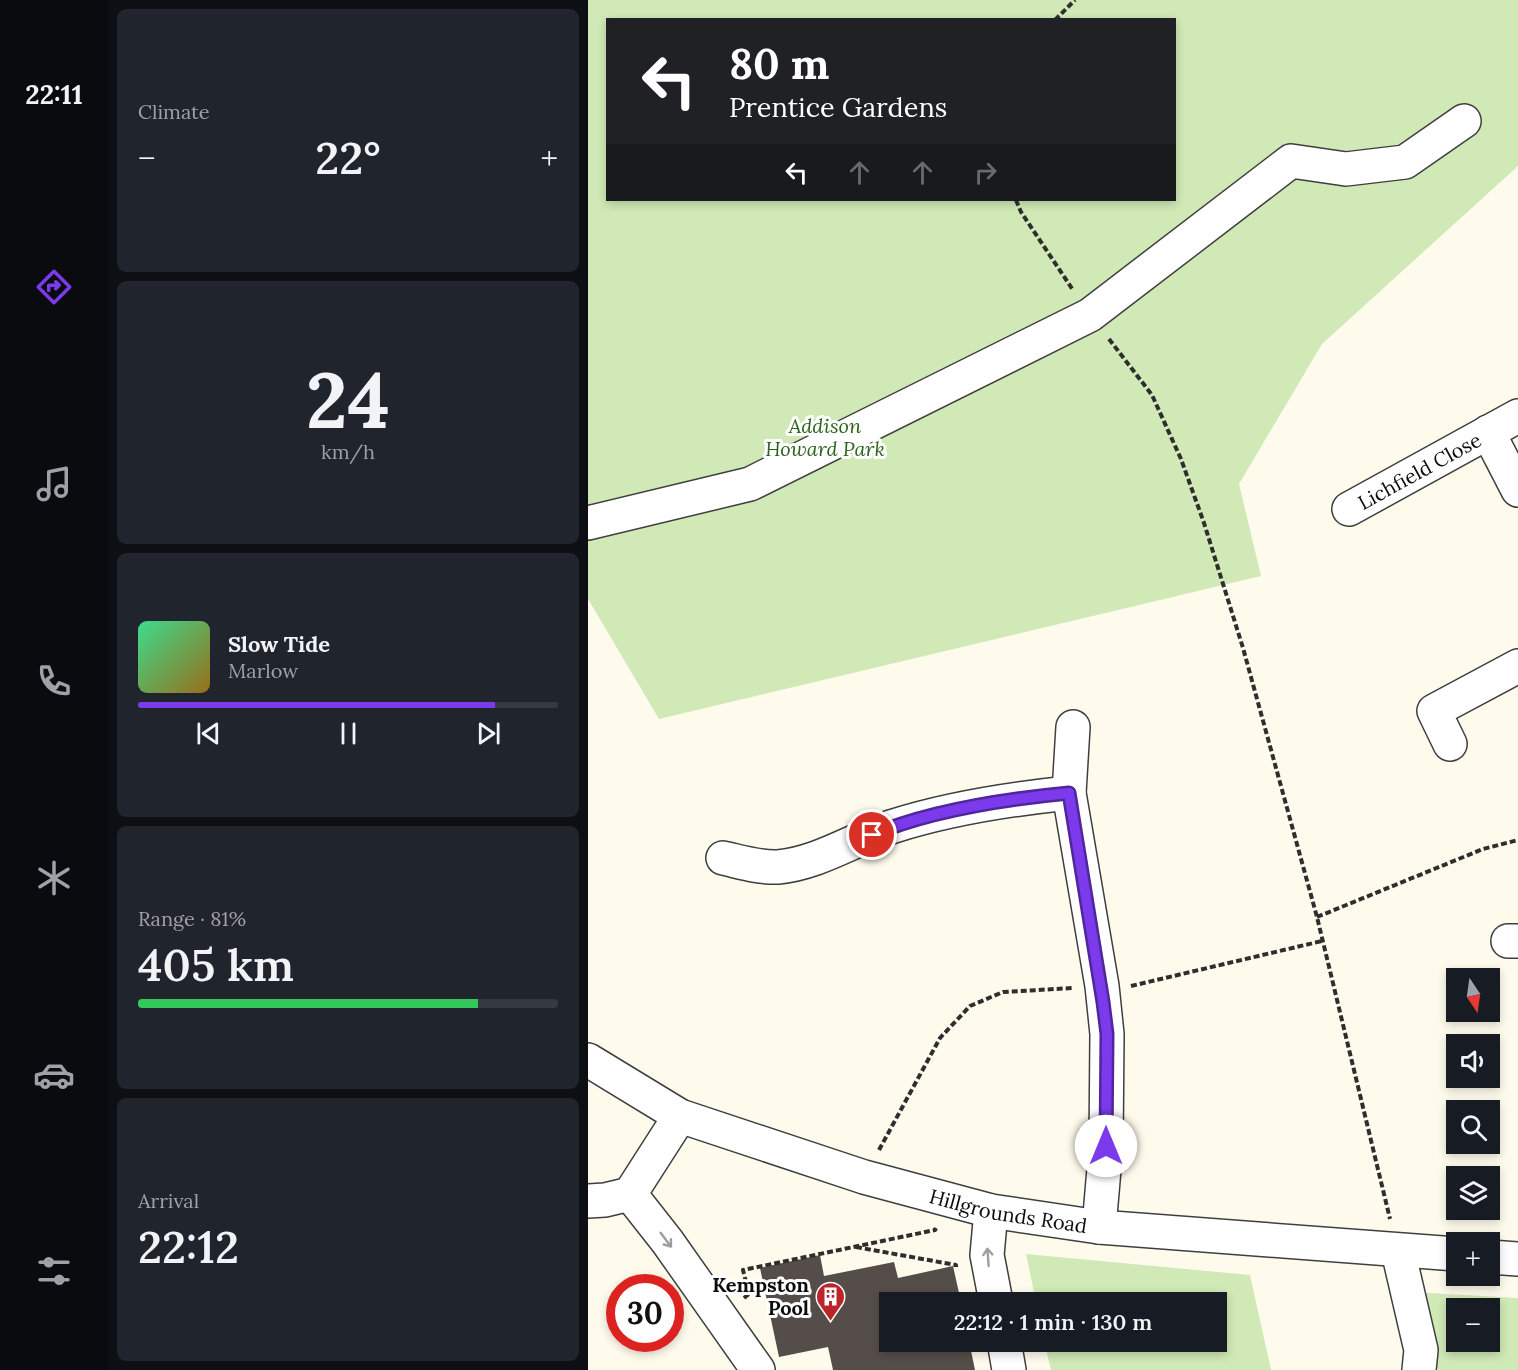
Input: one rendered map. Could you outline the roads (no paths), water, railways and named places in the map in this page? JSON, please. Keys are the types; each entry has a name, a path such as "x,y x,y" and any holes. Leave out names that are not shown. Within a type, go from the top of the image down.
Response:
{"street":[{"path":"588,523 750,484 1090,315 1290,160 1346,169 1404,162 1464,122"},
{"name":"Lichfield Close","path":"1349,509 1518,416"},
{"name":"Lichfield Close","path":"1488,432 1518,490"},
{"path":"1450,744 1434,711 1518,666"},
{"path":"1073,727 1069,793 1107,1034 1106,1146 1099,1227"},
{"path":"723,858 747,864 777,867 811,860 893,826 977,806 1069,793"},
{"name":"Hillgrounds Road","path":"588,1060 680,1116 864,1177 991,1211 1099,1227 1446,1253"},
{"path":"588,1200 605,1200 630,1194 680,1116"},
{"path":"630,1194 667,1241 758,1370"},
{"path":"991,1211 987,1255 994,1292"},
{"path":"1398,1251 1420,1350 1419,1370"},
{"path":"1500,1258 1518,1259"},
{"path":"1006,1352 1010,1370"}],"place":[{"name":"Kempston Pool","path":"830,1322"}],"park label":[{"name":"Addison Howard Park","path":"825,436"}]}
